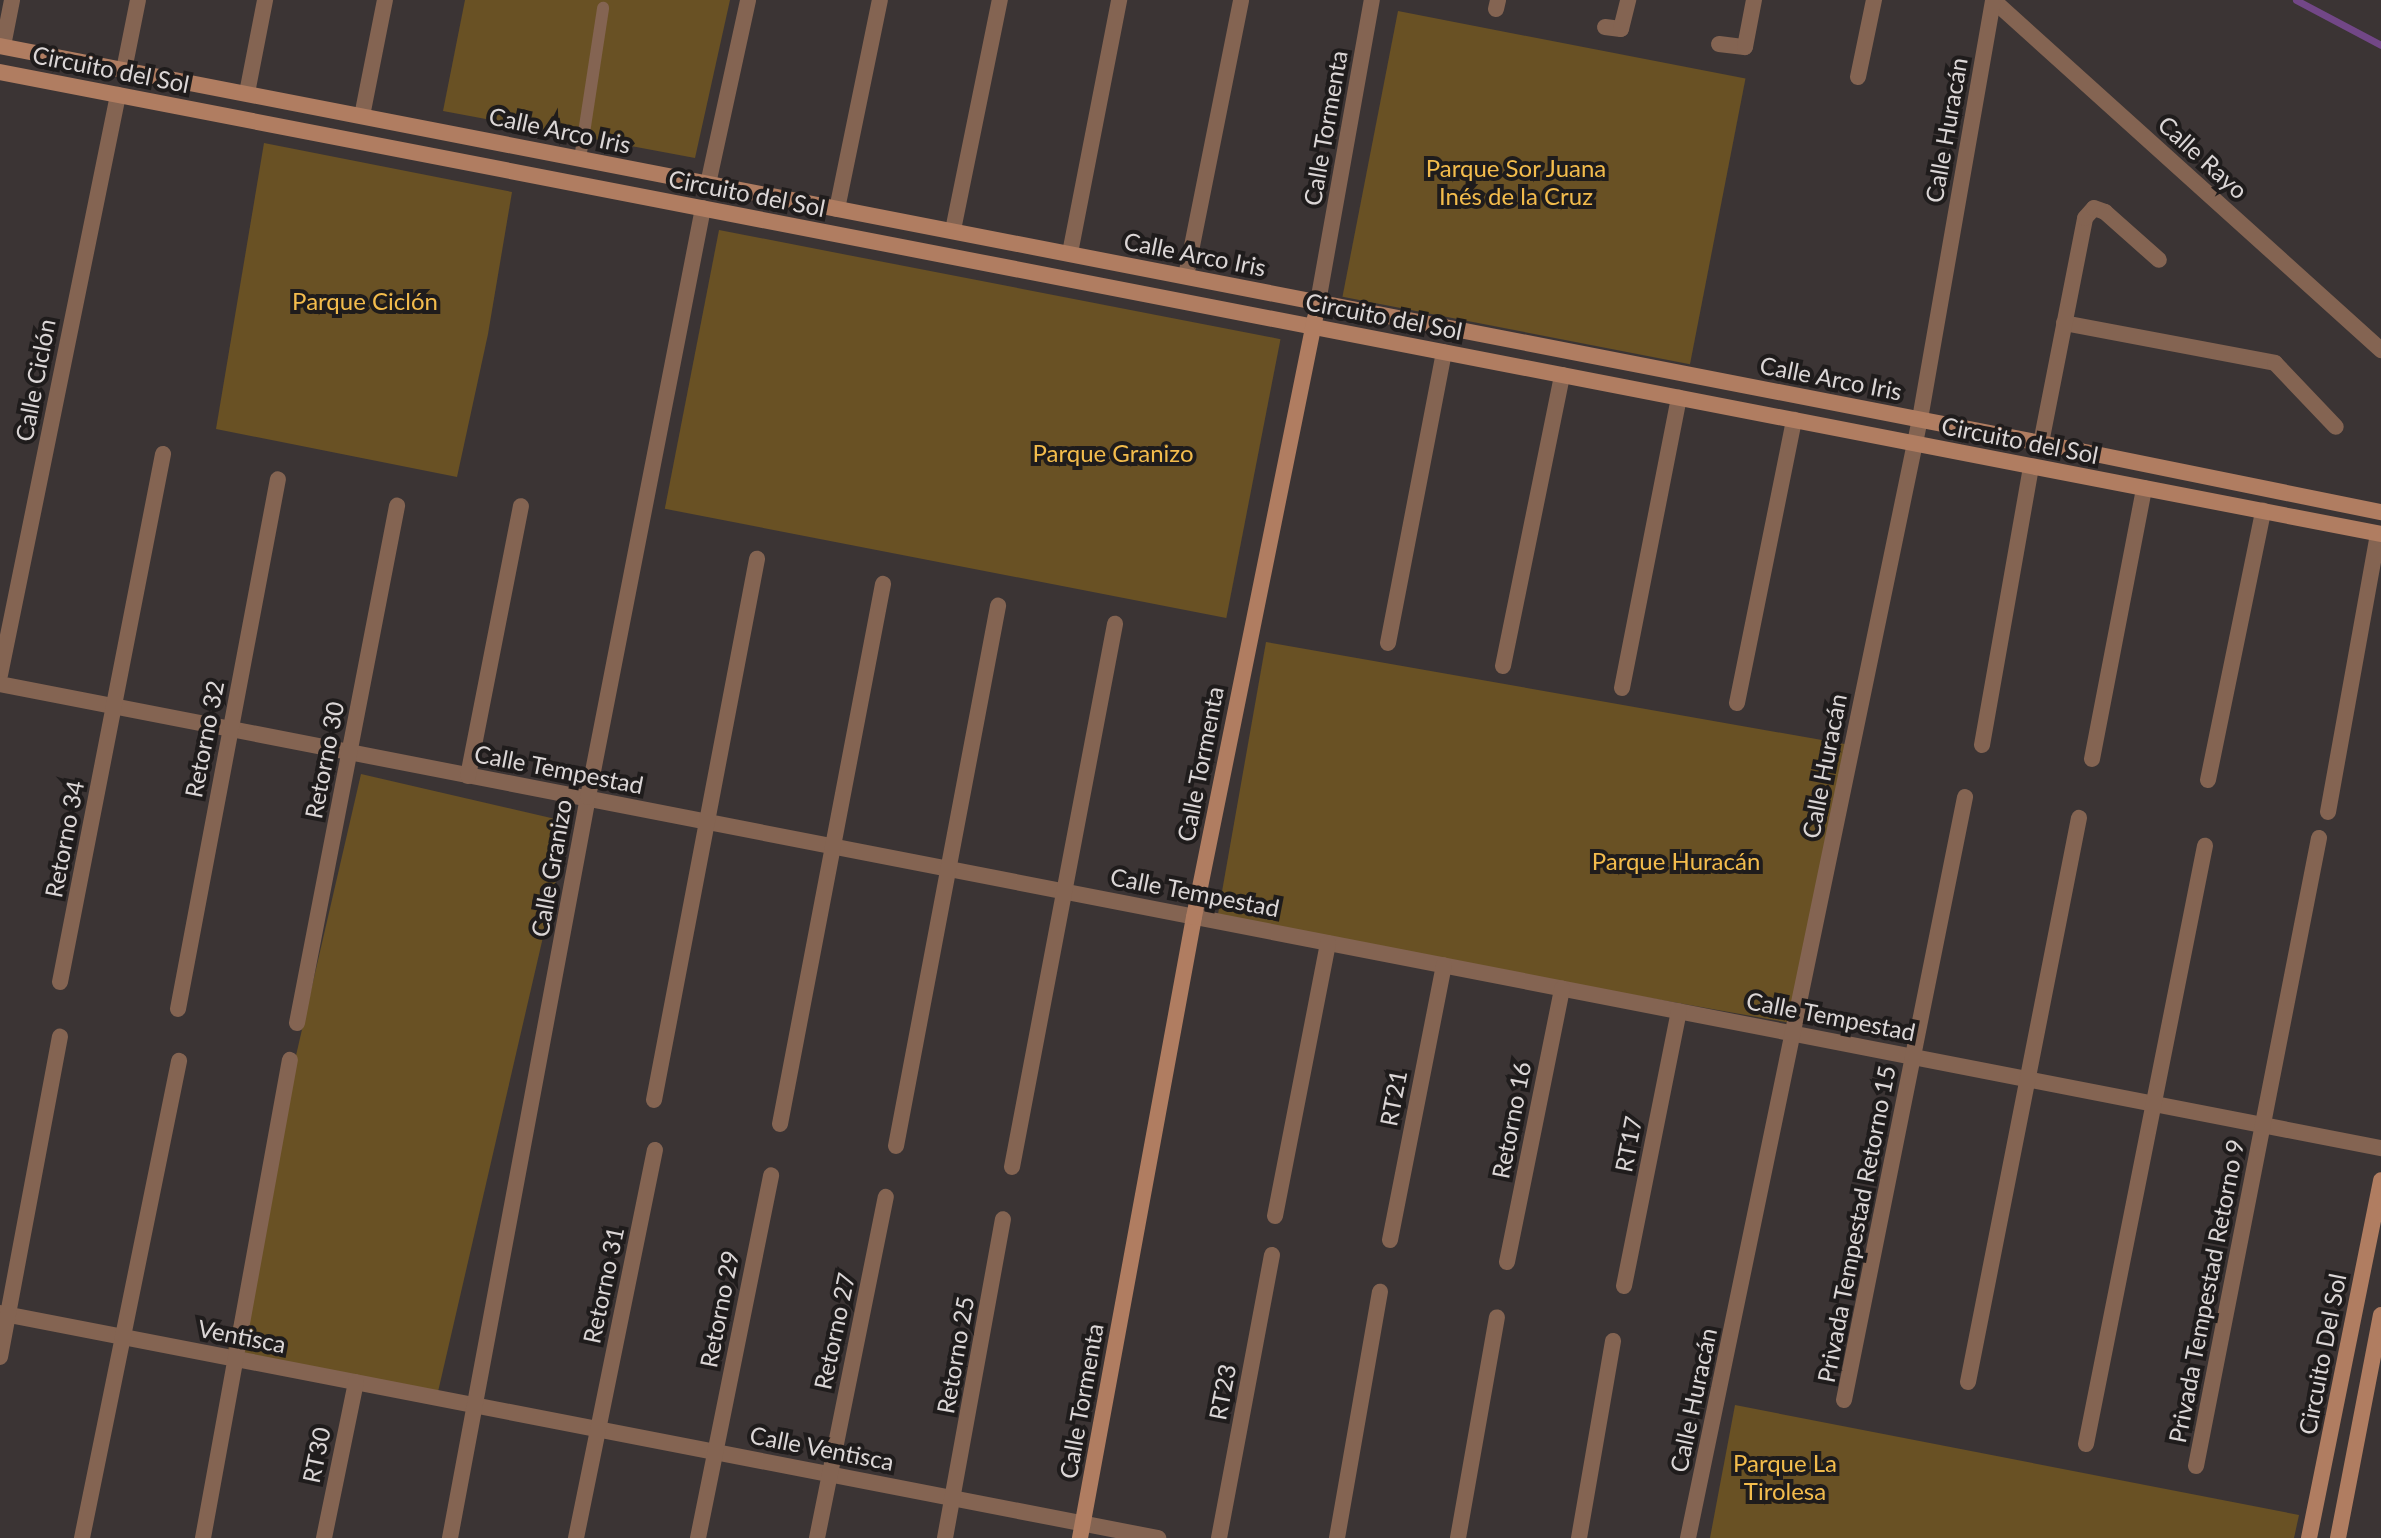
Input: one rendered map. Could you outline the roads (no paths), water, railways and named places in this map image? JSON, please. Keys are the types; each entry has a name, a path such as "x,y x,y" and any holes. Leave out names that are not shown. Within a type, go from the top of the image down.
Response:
{"street":[{"path":"2,46 12,0"},
{"path":"124,70 138,0"},
{"path":"247,93 265,0"},
{"path":"362,116 385,0"},
{"path":"708,184 748,0"},
{"path":"837,209 880,0"},
{"path":"953,230 1000,0"},
{"path":"1070,253 1119,0"},
{"path":"1186,276 1241,0"},
{"name":"Calle Tormenta","path":"1082,1531 1194,917 1318,302 1372,0"},
{"path":"1605,27 1621,29 1628,0"},
{"path":"1719,44 1745,47 1754,0"},
{"path":"1858,77 1874,0"},
{"name":"Calle Rayo","path":"1993,0 2381,350"},
{"name":"Calle Huracán","path":"1688,1538 1795,1034 1920,419 1993,0"},
{"name":"Calle Arco Iris","path":"2,46 1920,419 2381,512"},
{"name":"Circuito del Sol","path":"0,72 2379,534"},
{"name":"Calle Ciclón","path":"0,675 118,95"},
{"path":"499,169 502,142"},
{"name":"Calle Granizo","path":"450,1538 588,797 703,208"},
{"path":"2041,443 2085,218 2094,208 2105,212 2159,260"},
{"path":"2064,323 2275,363 2336,427"},
{"path":"1388,643 1444,352"},
{"path":"1503,666 1562,375"},
{"path":"1622,688 1679,398"},
{"path":"1737,703 1794,420"},
{"name":"Retorno 34","path":"60,982 163,454"},
{"path":"1982,745 2031,466"},
{"name":"Retorno 32","path":"178,1009 278,479"},
{"path":"2092,759 2144,488"},
{"name":"Retorno 30","path":"297,1023 397,506"},
{"path":"468,776 521,506"},
{"path":"2208,780 2263,511"},
{"path":"2328,812 2379,534"},
{"path":"654,1100 757,559"},
{"path":"780,1124 883,584"},
{"path":"896,1146 998,606"},
{"path":"1012,1167 1067,892 1115,624"},
{"name":"Calle Tempestad","path":"0,684 2381,1148"},
{"name":"Privada Tempestad Retorno 15","path":"1844,1400 1965,797"},
{"path":"1968,1382 2079,818"},
{"name":"Privada Tempestad Retorno 9","path":"2196,1466 2319,838"},
{"path":"2086,1444 2205,846"},
{"path":"1275,1216 1328,943"},
{"name":"RT21","path":"1390,1240 1444,965"},
{"name":"Retorno 16","path":"1507,1262 1562,988"},
{"name":"RT17","path":"1624,1286 1679,1011"},
{"path":"0,1357 4,1314 60,1037"},
{"path":"203,1538 290,1060"},
{"path":"82,1538 179,1061"},
{"name":"Retorno 31","path":"576,1538 655,1150"},
{"name":"Retorno 29","path":"698,1538 771,1175"},
{"name":"Circuito Del Sol","path":"2309,1538 2381,1180"},
{"name":"Retorno 27","path":"817,1538 886,1197"},
{"name":"Retorno 25","path":"945,1538 1003,1219"},
{"name":"RT23","path":"1219,1538 1272,1255"},
{"path":"1337,1538 1380,1292"},
{"name":"Ventisca","path":"4,1314 476,1406"},
{"path":"2338,1538 2381,1315"},
{"path":"1458,1538 1497,1317"},
{"path":"1579,1538 1613,1341"},
{"name":"RT30","path":"324,1538 356,1382"},
{"name":"Calle Ventisca","path":"476,1406 954,1498 1082,1531 1158,1538"}],"lane":[{"path":"580,159 603,8"}],"waterway":[{"path":"2296,0 2381,45"}],"park label":[{"name":"Parque Sor Juana Inés de la Cruz","path":"1516,182"},
{"name":"Parque Ciclón","path":"365,301"},
{"name":"Parque Granizo","path":"1113,453"},
{"name":"Parque Huracán","path":"1676,861"},
{"name":"Parque La Tirolesa","path":"1785,1477"}]}
